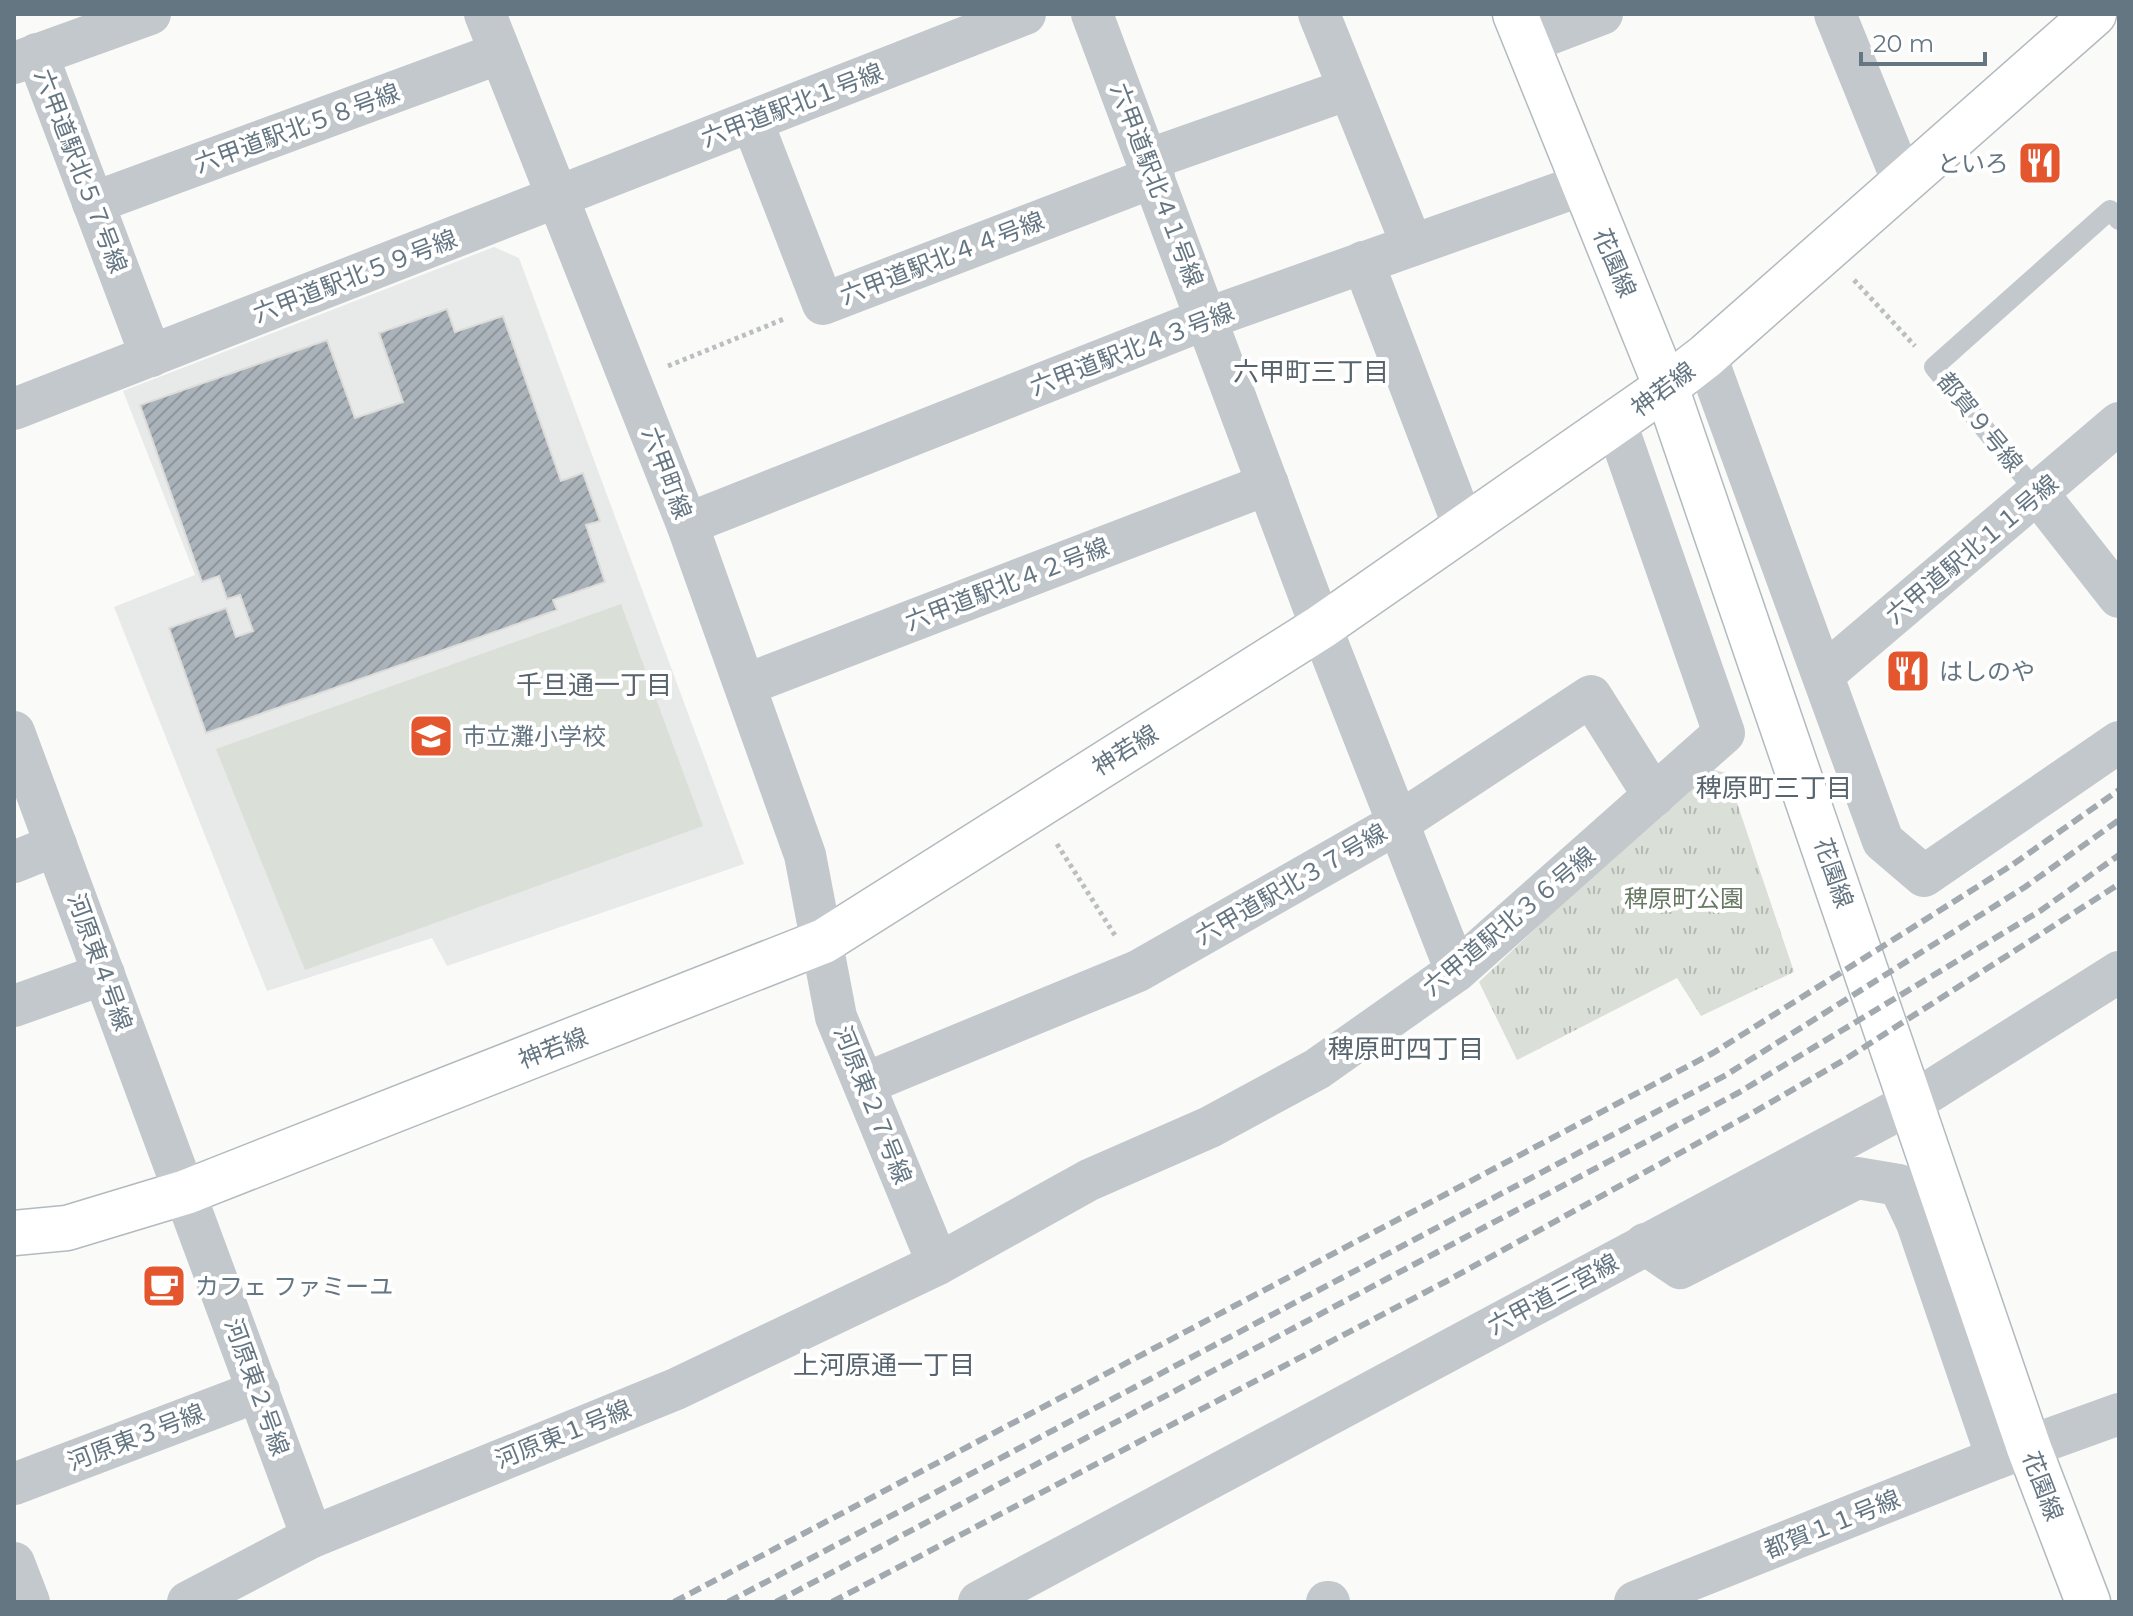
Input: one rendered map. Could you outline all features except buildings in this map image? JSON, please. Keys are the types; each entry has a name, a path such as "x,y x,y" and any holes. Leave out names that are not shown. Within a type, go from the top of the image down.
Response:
{"street":[{"name":"六甲道駅北５７号線","path":"150,14 25,58 93,203 151,356"},
{"name":"六甲町線","path":"485,14 687,524 805,855 824,941"},
{"name":"六甲道駅北１号線","path":"559,197 1025,14"},
{"name":"六甲道駅北４１号線","path":"1092,14 1321,627 1456,971"},
{"path":"1319,14 1412,245"},
{"path":"1520,29 1602,14"},
{"path":"1835,14 1903,182"},
{"name":"神若線","path":"14,1233 67,1228 186,1192 824,941 1321,627 1666,387 1706,356 2094,14"},
{"name":"花園線","path":"1520,29 1666,387 1913,1102 2013,1453 2088,1602"},
{"name":"六甲道駅北５８号線","path":"93,203 500,53"},
{"name":"六甲道駅北４４号線","path":"752,121 823,304 1349,89"},
{"name":"六甲道駅北４３号線","path":"687,524 1208,318 1582,185"},
{"name":"六甲道駅北５９号線","path":"14,409 559,197"},
{"path":"1363,262 1464,527"},
{"path":"1706,356 1883,841 1924,876 2119,742"},
{"name":"六甲道駅北３６号線","path":"938,1264 1089,1180 1210,1127 1317,1069 1456,971 1724,733 1616,423"},
{"name":"六甲道駅北１１号線","path":"1824,674 2119,423"},
{"name":"六甲道駅北４２号線","path":"745,685 1268,484"},
{"name":"都賀９号線","path":"2038,494 2119,597"},
{"name":"六甲道駅北３７号線","path":"864,1084 1138,971 1398,823 1591,696 1654,796"},
{"name":"河原東４号線","path":"17,749 186,1192"},
{"path":"14,862 56,845"},
{"name":"河原東２７号線","path":"824,941 836,1017 938,1264"},
{"name":"六甲道三宮線","path":"979,1602 1040,1587 1645,1244 1913,1102 2119,972"},
{"path":"14,1006 104,974"},
{"path":"1645,1244 1680,1268 1857,1178 1899,1185 2013,1453"},
{"name":"河原東２号線","path":"186,1192 312,1537"},
{"name":"河原東１号線","path":"188,1602 312,1537 676,1389 938,1264"},
{"name":"河原東３号線","path":"14,1484 259,1391"},
{"name":"都賀１１号線","path":"1635,1602 2119,1414"},
{"path":"14,1563 29,1602"}],"lane":[{"name":"都賀９号線","path":"2038,494 1934,367 2110,210 2119,220"}],"path":[{"path":"1827,249 1934,367"},
{"path":"631,381 823,304"},
{"path":"1033,808 1138,971"}],"shaded area":[{"name":"市立灘小学校","path":"494,247 519,258 744,864 447,966 432,938 267,991 114,607 195,575 123,391"}],"green space":[{"path":"621,604 703,826 305,970 216,749"},
{"name":"稗原町公園","path":"1705,768 1727,773 1794,972 1701,1016 1677,978 1517,1060 1479,982"}],"railway":[{"path":"674,1602 1713,1053 2012,865 2119,790"},
{"path":"728,1602 1726,1075 2025,887 2119,820"},
{"path":"776,1602 1738,1093 2040,911 2119,855"},
{"path":"832,1602 1443,1283 1749,1115 1844,1060 2119,884"}],"place":[{"name":"といろ","path":"2040,163"},
{"name":"はしのや","path":"1908,671"},
{"name":"市立灘小学校","path":"431,736"},
{"name":"カフェ ファミーユ","path":"164,1286"}],"district":[{"name":"六甲町三丁目","path":"1311,372"},
{"name":"千旦通一丁目","path":"594,685"},
{"name":"稗原町三丁目","path":"1774,788"},
{"name":"稗原町四丁目","path":"1406,1049"},
{"name":"上河原通一丁目","path":"884,1365"}]}
